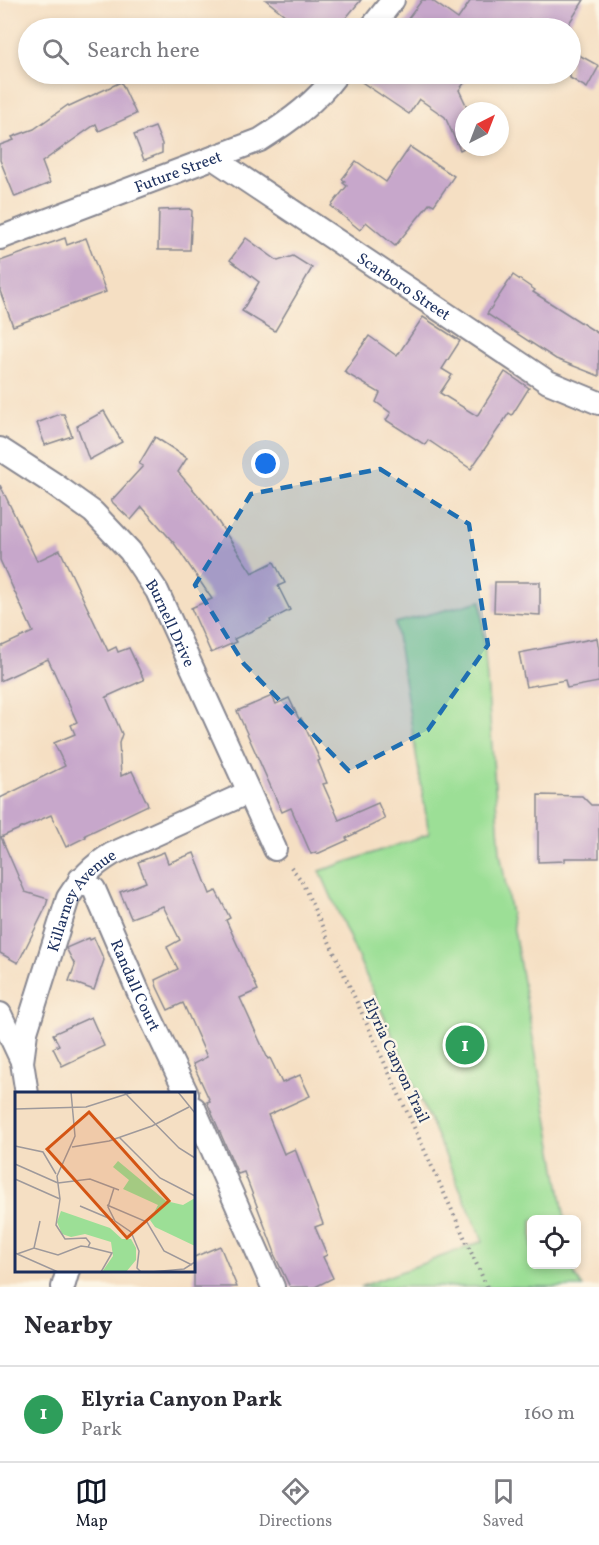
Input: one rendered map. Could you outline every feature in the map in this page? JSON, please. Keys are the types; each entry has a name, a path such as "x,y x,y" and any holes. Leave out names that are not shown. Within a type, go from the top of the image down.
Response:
{"street":[{"path":"380,18 393,0"},
{"name":"Future Street","path":"0,238 260,140 291,120 329,84"},
{"name":"Scarboro Street","path":"213,158 548,382 599,403"},
{"name":"Burnell Drive","path":"0,449 54,483 93,512 130,551 157,591 275,849"},
{"name":"Killarney Avenue","path":"27,1092 22,1062 26,1032 68,898 80,879 112,854 249,792"},
{"name":"Randall Court","path":"80,879 94,889 138,991 186,1092"},
{"path":"0,1014 22,1062"},
{"path":"195,1110 273,1287"},
{"path":"63,1287 67,1272"}],"path":[{"name":"Elyria Canyon Trail","path":"275,849 301,880 488,1287"}],"highlighted area":[{"path":"380,469 469,524 488,645 428,730 349,771 244,664 195,585 251,494"}],"green space":[{"path":"481,601 500,852 564,1215 527,1215 527,1269 574,1269 575,1276 583,1287 360,1287 483,1241 320,871 429,834 395,623"}],"building":[{"path":"266,0 361,0 346,18 288,18"},
{"path":"422,0 431,0 457,18 408,18"},
{"path":"471,0 584,0 572,18 459,18"},
{"path":"581,56 599,66 587,88 580,84"},
{"path":"117,84 122,84 136,114 99,131 96,124 42,162 50,183 15,197 0,160 0,145 14,140 12,137 34,129 69,106"},
{"path":"365,84 464,84 459,90 465,102 455,102 455,139 445,117 419,99 409,114"},
{"path":"155,127 162,144 162,153 144,160 134,135"},
{"path":"410,147 454,176 434,205 430,203 395,246 366,222 360,230 331,206 347,186 342,179 356,161 386,182"},
{"path":"190,209 192,211 190,250 158,250 159,210"},
{"path":"65,238 67,245 86,238 106,292 13,326 0,291 0,261"},
{"path":"246,238 278,261 293,256 312,268 275,331 242,311 259,282 230,260"},
{"path":"513,275 535,290 533,292 599,334 599,376 556,359 487,314"},
{"path":"423,317 460,341 442,369 452,375 440,393 477,416 505,372 529,388 512,415 509,413 471,469 428,440 425,445 386,420 391,413 376,402 380,393 344,372 369,336 397,356"},
{"path":"104,411 122,442 89,460 77,426"},
{"path":"64,414 72,436 45,445 37,423"},
{"path":"155,437 187,458 178,472 209,508 252,573 274,562 285,583 278,586 290,610 270,620 271,622 234,639 236,642 211,653 191,608 212,599 174,543 142,507 131,520 111,501 143,466 139,464"},
{"path":"0,485 37,561 60,550 108,651 116,647 118,652 129,648 144,680 106,697 122,734 119,743 121,776 132,771 148,805 85,835 86,837 66,847 51,815 1,837 25,892 48,899 18,963 0,953 0,798 65,766 54,743 75,734 71,725 77,722 48,659 0,681 0,647 33,632 0,560"},
{"path":"495,582 540,582 540,615 494,612"},
{"path":"597,638 599,682 567,688 565,680 526,687 519,653"},
{"path":"272,696 276,704 289,698 299,719 301,718 320,760 318,761 327,783 323,784 339,820 378,803 385,819 346,838 348,840 317,854 316,852 311,854 291,808 282,812 237,711"},
{"path":"538,795 582,796 591,805 599,805 599,858 565,858 565,861 538,862"},
{"path":"164,852 168,863 194,853 210,894 216,891 230,918 226,920 258,990 240,998 268,1059 270,1058 282,1083 300,1075 310,1096 268,1115 284,1154 295,1149 323,1224 315,1227 327,1255 323,1257 333,1278 315,1287 290,1287 274,1254 244,1172 238,1174 193,1064 207,1057 183,1003 168,1010 157,987 155,980 178,969 167,947 180,940 163,906 131,918 120,892 146,882 138,862"},
{"path":"89,938 90,940 94,938 104,960 94,990 69,981 75,965 66,948"},
{"path":"91,1017 104,1046 62,1066 53,1048 59,1045 53,1034"},
{"path":"220,1246 237,1287 194,1287 195,1257"}],"place":[{"name":"Elyria Canyon Park","path":"465,1045"}]}
